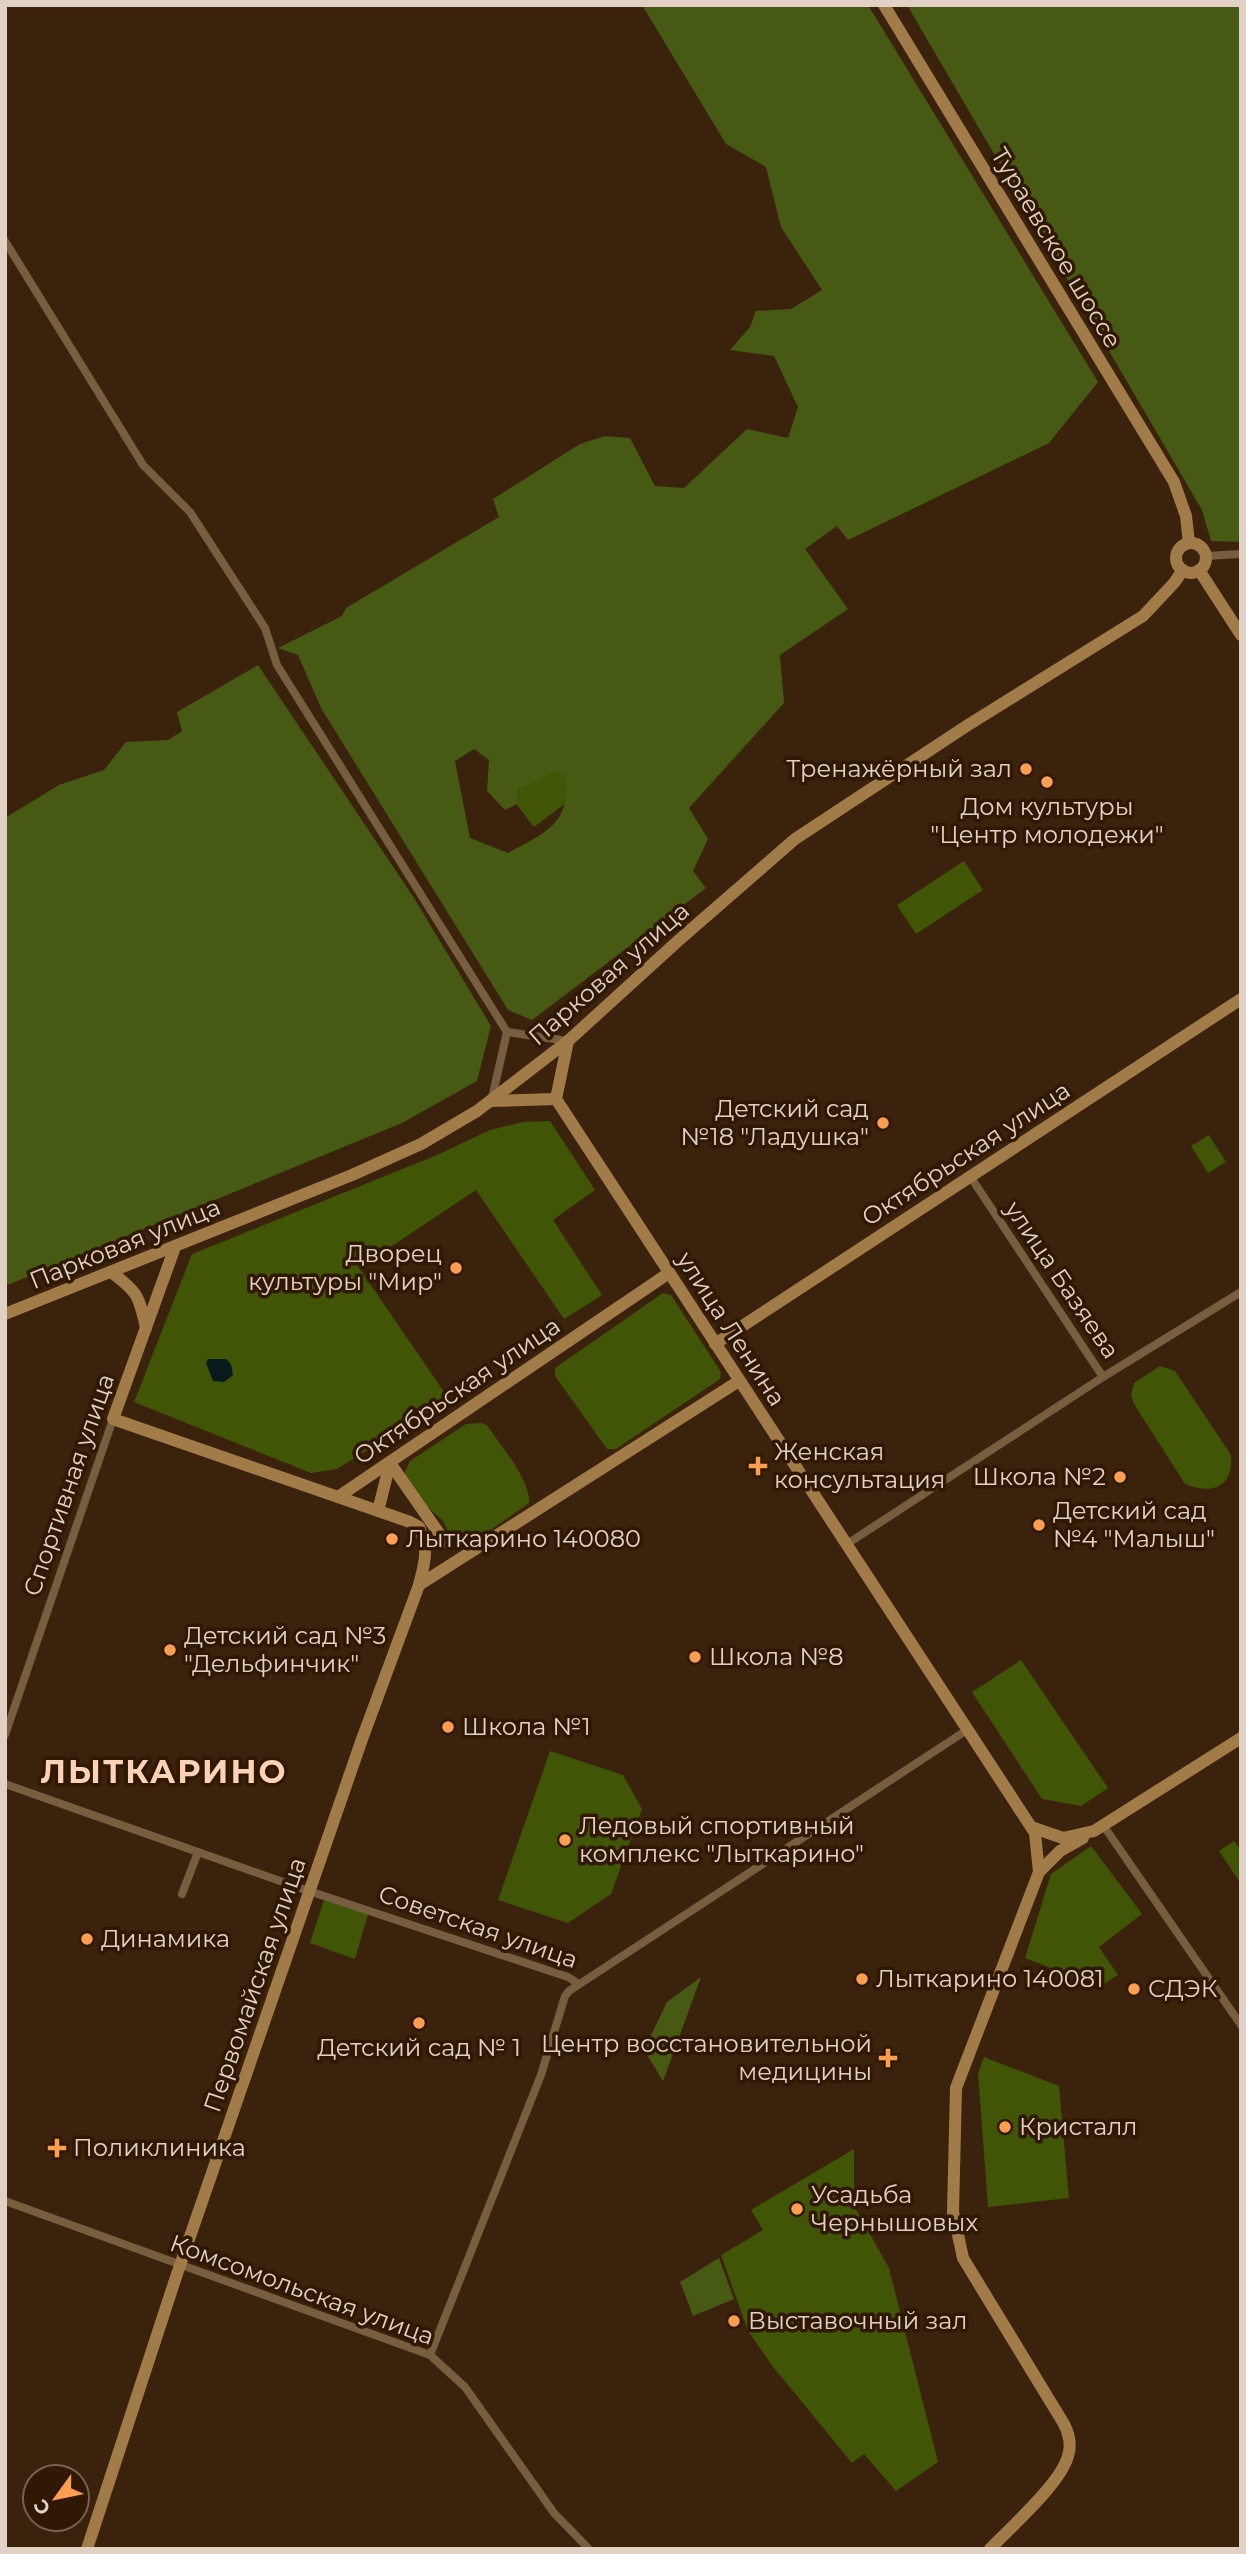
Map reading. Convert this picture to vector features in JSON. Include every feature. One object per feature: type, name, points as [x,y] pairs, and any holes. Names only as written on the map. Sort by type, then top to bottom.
[{"type":"street","name":"Тураевское шоссе","points":[[884,5],[1174,482],[1186,516],[1189,543]]},
{"type":"street","points":[[5,241],[143,465],[190,512],[265,628],[278,665],[508,1032],[491,1101],[556,1099],[568,1041],[508,1032]]},
{"type":"street","points":[[1189,543],[1199,545],[1206,556],[1204,565],[1192,572],[1183,570],[1178,564],[1177,554],[1181,547],[1189,543]]},
{"type":"street","points":[[1206,556],[1241,554]]},
{"type":"street","name":"Парковая улица","points":[[5,1314],[352,1175],[421,1144],[491,1101],[568,1041],[795,839],[968,725],[1143,616],[1183,570]]},
{"type":"street","points":[[1199,570],[1241,635]]},
{"type":"street","name":"Октябрьская улица","points":[[715,1343],[1241,999]]},
{"type":"street","name":"улица Ленина","points":[[556,1099],[1031,1827]]},
{"type":"street","name":"улица Базяева","points":[[970,1176],[1103,1377],[1241,1292]]},
{"type":"street","name":"Спортивная улица","points":[[5,1735],[175,1247]]},
{"type":"street","points":[[111,1272],[128,1284],[139,1298],[146,1328]]},
{"type":"street","name":"Октябрьская улица","points":[[338,1497],[669,1273]]},
{"type":"street","points":[[847,1544],[1103,1377]]},
{"type":"street","points":[[419,1585],[739,1381]]},
{"type":"street","points":[[113,1419],[414,1524],[467,1554]]},
{"type":"street","points":[[378,1511],[390,1463]]},
{"type":"street","points":[[390,1463],[445,1542]]},
{"type":"street","name":"Первомайская улица","points":[[87,2549],[179,2265],[419,1585],[426,1560],[426,1544],[414,1524]]},
{"type":"street","name":"Советская улица","points":[[5,1784],[310,1891],[557,1973],[579,1984],[967,1730]]},
{"type":"street","points":[[990,2549],[1054,2481],[1067,2461],[1070,2443],[1059,2416],[963,2258],[953,2212],[956,2088],[1039,1872],[1060,1852],[1241,1738]]},
{"type":"street","points":[[1031,1827],[1063,1838],[1098,1828]]},
{"type":"street","points":[[1031,1827],[1035,1833],[1039,1872]]},
{"type":"street","points":[[1098,1828],[1241,2025]]},
{"type":"street","points":[[182,1894],[198,1852]]},
{"type":"street","points":[[430,2354],[541,2075],[565,1996],[579,1984]]},
{"type":"street","name":"Комсомольская улица","points":[[5,2201],[430,2354],[465,2387],[554,2513],[589,2549]]},
{"type":"green space","points":[[642,5],[868,5],[1098,382],[1049,443],[848,540],[837,526],[805,549],[848,609],[780,655],[784,703],[689,808],[708,839],[693,871],[706,888],[532,1020],[508,1010],[321,708],[298,655],[278,648],[342,616],[346,608],[499,517],[493,499],[580,444],[605,436],[630,438],[655,486],[684,488],[747,429],[788,438],[798,407],[774,356],[730,350],[750,327],[756,311],[791,309],[822,290],[781,227],[766,167],[726,144]],"holes":[[[474,749],[489,760],[487,791],[505,810],[517,804],[517,790],[555,771],[565,775],[565,805],[560,816],[544,832],[508,853],[470,838],[455,761]]]},
{"type":"green space","points":[[907,5],[1241,5],[1241,542],[1211,541],[1202,510]]},
{"type":"green space","points":[[258,665],[414,898],[491,1026],[477,1081],[402,1123],[5,1286],[5,818],[59,785],[104,770],[126,742],[168,740],[182,731],[177,712]]},
{"type":"green space","points":[[562,757],[586,788],[534,827],[510,796]]},
{"type":"green space","points":[[964,861],[983,890],[916,934],[897,905]]},
{"type":"green space","points":[[550,1121],[595,1190],[553,1220],[602,1295],[564,1319],[476,1190],[359,1268],[449,1399],[337,1469],[311,1473],[134,1402],[192,1254],[437,1155],[490,1130],[523,1122]]},
{"type":"green space","points":[[1209,1135],[1226,1162],[1208,1173],[1191,1146]]},
{"type":"green space","points":[[663,1293],[671,1295],[721,1372],[720,1379],[616,1449],[607,1449],[555,1376],[555,1368]]},
{"type":"green space","points":[[1160,1366],[1175,1371],[1231,1455],[1229,1475],[1219,1486],[1204,1489],[1185,1484],[1134,1404],[1131,1395],[1134,1383]]},
{"type":"green space","points":[[466,1424],[487,1425],[520,1473],[529,1503],[468,1546],[454,1543],[443,1521],[409,1490],[403,1476],[410,1461]]},
{"type":"green space","points":[[1021,1660],[1108,1788],[1081,1806],[1042,1799],[972,1692]]},
{"type":"green space","points":[[550,1751],[623,1775],[642,1809],[611,1894],[568,1923],[498,1900]]},
{"type":"green space","points":[[1234,1841],[1241,1851],[1241,1884],[1219,1851]]},
{"type":"green space","points":[[1091,1846],[1142,1914],[1099,1947],[1118,1975],[1099,1987],[1025,1958],[1051,1874]]},
{"type":"green space","points":[[324,1900],[368,1914],[355,1959],[310,1943]]},
{"type":"green space","points":[[701,1977],[663,2081],[644,2050],[667,2002]]},
{"type":"green space","points":[[984,2057],[1059,2086],[1069,2198],[988,2207],[978,2073]]},
{"type":"green space","points":[[854,2149],[854,2206],[889,2268],[938,2462],[896,2491],[864,2454],[852,2463],[774,2368],[748,2331],[721,2255],[763,2230],[751,2210]]},
{"type":"green space","points":[[719,2258],[734,2299],[693,2316],[680,2282]]},
{"type":"shaded area","points":[[208,1359],[226,1359],[231,1364],[233,1375],[224,1382],[213,1381],[206,1363]]},
{"type":"place","name":"Тренажёрный зал","points":[[1026,769]]},
{"type":"place","name":"Дом культуры \"Центр молодежи\"","points":[[1047,782]]},
{"type":"place","name":"Детский сад №18 \"Ладушка\"","points":[[883,1123]]},
{"type":"place","name":"Дворец культуры \"Мир\"","points":[[456,1268]]},
{"type":"place","name":"Женская консультация","points":[[758,1466]]},
{"type":"place","name":"Школа №2","points":[[1120,1477]]},
{"type":"place","name":"Детский сад №4 \"Малыш\"","points":[[1039,1525]]},
{"type":"place","name":"Лыткарино 140080","points":[[392,1539]]},
{"type":"place","name":"Детский сад №3 \"Дельфинчик\"","points":[[170,1650]]},
{"type":"place","name":"Школа №8","points":[[695,1657]]},
{"type":"place","name":"Школа №1","points":[[448,1727]]},
{"type":"place","name":"Ледовый спортивный комплекс \"Лыткарино\"","points":[[565,1840]]},
{"type":"place","name":"Динамика","points":[[87,1939]]},
{"type":"place","name":"Лыткарино 140081","points":[[862,1979]]},
{"type":"place","name":"СДЭК","points":[[1134,1989]]},
{"type":"place","name":"Детский сад № 1","points":[[419,2023]]},
{"type":"place","name":"Центр восстановительной медицины","points":[[888,2058]]},
{"type":"place","name":"Кристалл","points":[[1005,2127]]},
{"type":"place","name":"Поликлиника","points":[[57,2148]]},
{"type":"place","name":"Усадьба Чернышовых","points":[[797,2209]]},
{"type":"place","name":"Выставочный зал","points":[[734,2321]]},
{"type":"district","name":"ЛЫТКАРИНО","points":[[164,1772]]}]
